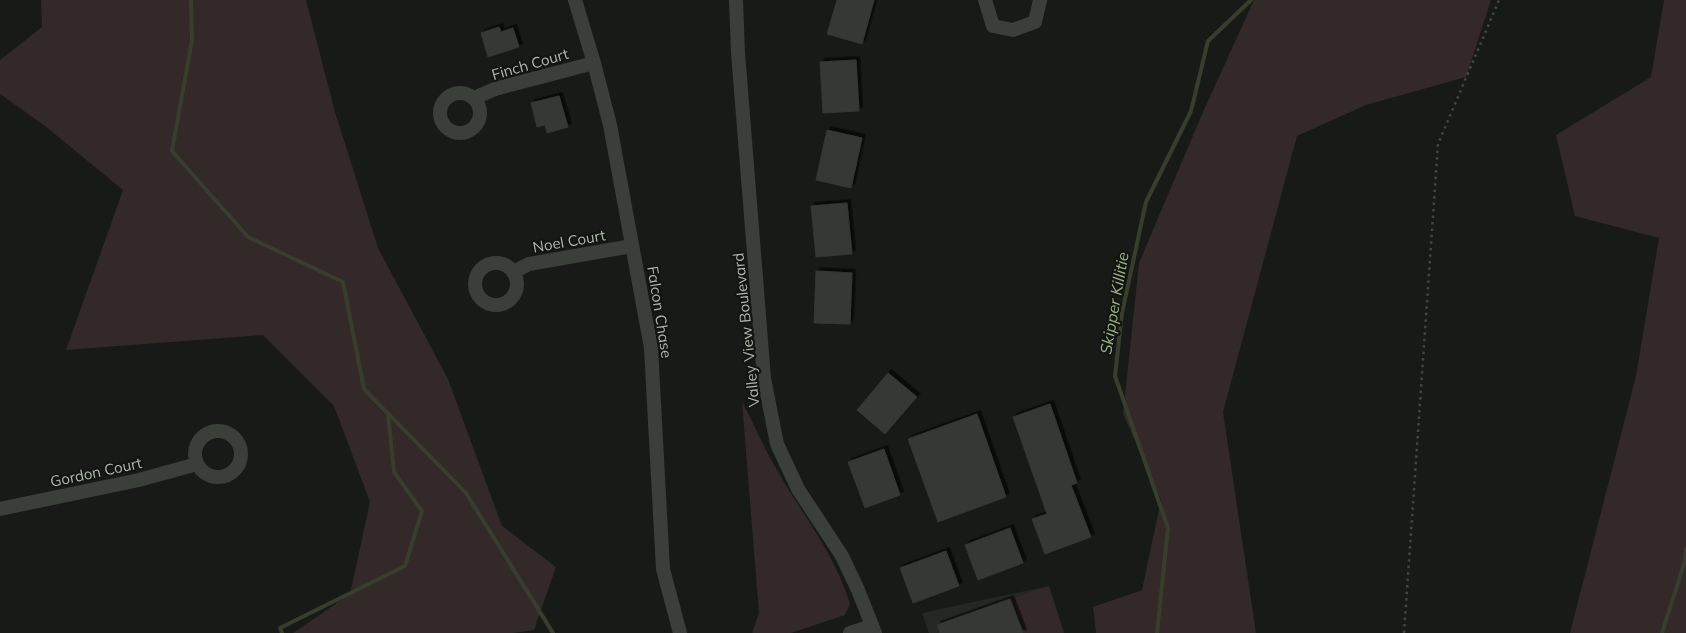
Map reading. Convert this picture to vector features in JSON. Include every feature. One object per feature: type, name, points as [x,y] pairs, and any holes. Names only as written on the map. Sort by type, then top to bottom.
[{"type":"street","name":"Falcon Chase","points":[[575,0],[610,125],[651,348],[663,569],[680,633]]},
{"type":"street","name":"Valley View Boulevard","points":[[736,0],[738,53],[764,378],[777,444],[798,489],[842,556],[873,630]]},
{"type":"street","points":[[985,0],[993,26],[1013,30],[1035,22],[1040,0]]},
{"type":"street","name":"Finch Court","points":[[474,98],[495,89],[594,63]]},
{"type":"street","name":"Noel Court","points":[[513,272],[529,264],[632,246]]},
{"type":"street","name":"Gordon Court","points":[[0,509],[139,480],[198,464]]},
{"type":"street","points":[[850,633],[873,630]]},
{"type":"path","points":[[1404,633],[1425,308],[1438,144],[1499,0]]},
{"type":"shaded area","points":[[41,0],[306,0],[335,112],[378,248],[448,379],[502,526],[556,567],[534,630],[513,633],[293,633],[350,594],[370,502],[334,406],[263,335],[66,350],[123,190],[45,126],[0,94],[0,60],[42,27]]},
{"type":"shaded area","points":[[1254,0],[1491,0],[1466,77],[1366,105],[1297,136],[1223,412],[1256,633],[1096,633],[1093,607],[1142,590],[1161,500],[1123,414],[1139,263],[1203,112]]},
{"type":"shaded area","points":[[1664,0],[1686,0],[1686,633],[1570,633],[1636,376],[1659,238],[1575,216],[1556,135],[1651,77]]},
{"type":"shaded area","points":[[742,402],[772,462],[836,568],[850,604],[845,615],[791,633],[752,633],[759,613]]},
{"type":"shaded area","points":[[1049,586],[1064,633],[929,633],[922,613]]},
{"type":"shaded area","points":[[1049,586],[1064,633],[1023,633],[1010,599]]},
{"type":"building","points":[[837,0],[874,0],[862,44],[827,34]]},
{"type":"building","points":[[499,27],[501,32],[513,28],[519,47],[488,57],[481,33]]},
{"type":"building","points":[[856,60],[859,111],[823,113],[820,62]]},
{"type":"building","points":[[559,96],[568,127],[547,133],[545,125],[537,127],[531,103]]},
{"type":"building","points":[[827,130],[862,138],[851,188],[816,180]]},
{"type":"building","points":[[847,203],[852,254],[816,257],[811,206]]},
{"type":"building","points":[[816,271],[852,273],[850,324],[814,323]]},
{"type":"building","points":[[888,373],[917,397],[885,434],[857,410]]},
{"type":"building","points":[[1050,404],[1077,483],[1071,485],[1091,537],[1045,554],[1032,519],[1047,514],[1013,417]]},
{"type":"building","points":[[977,414],[1006,497],[938,522],[908,439]]},
{"type":"building","points":[[884,449],[900,495],[865,508],[848,462]]},
{"type":"building","points":[[1010,528],[1023,563],[978,580],[965,545]]},
{"type":"building","points":[[946,551],[959,586],[913,603],[900,568]]},
{"type":"building","points":[[1010,599],[1023,633],[940,633],[937,625]]},
{"type":"waterway","points":[[191,0],[192,40],[172,151],[248,237],[343,282],[364,389],[466,493],[553,633]]},
{"type":"waterway","name":"Skipper Killitie","points":[[1157,633],[1168,528],[1115,376],[1122,313],[1146,202],[1191,111],[1208,41],[1251,0]]},
{"type":"waterway","points":[[282,633],[280,628],[405,566],[422,511],[394,472],[388,414]]},
{"type":"waterway","points":[[1662,633],[1685,561],[1686,549]]}]
